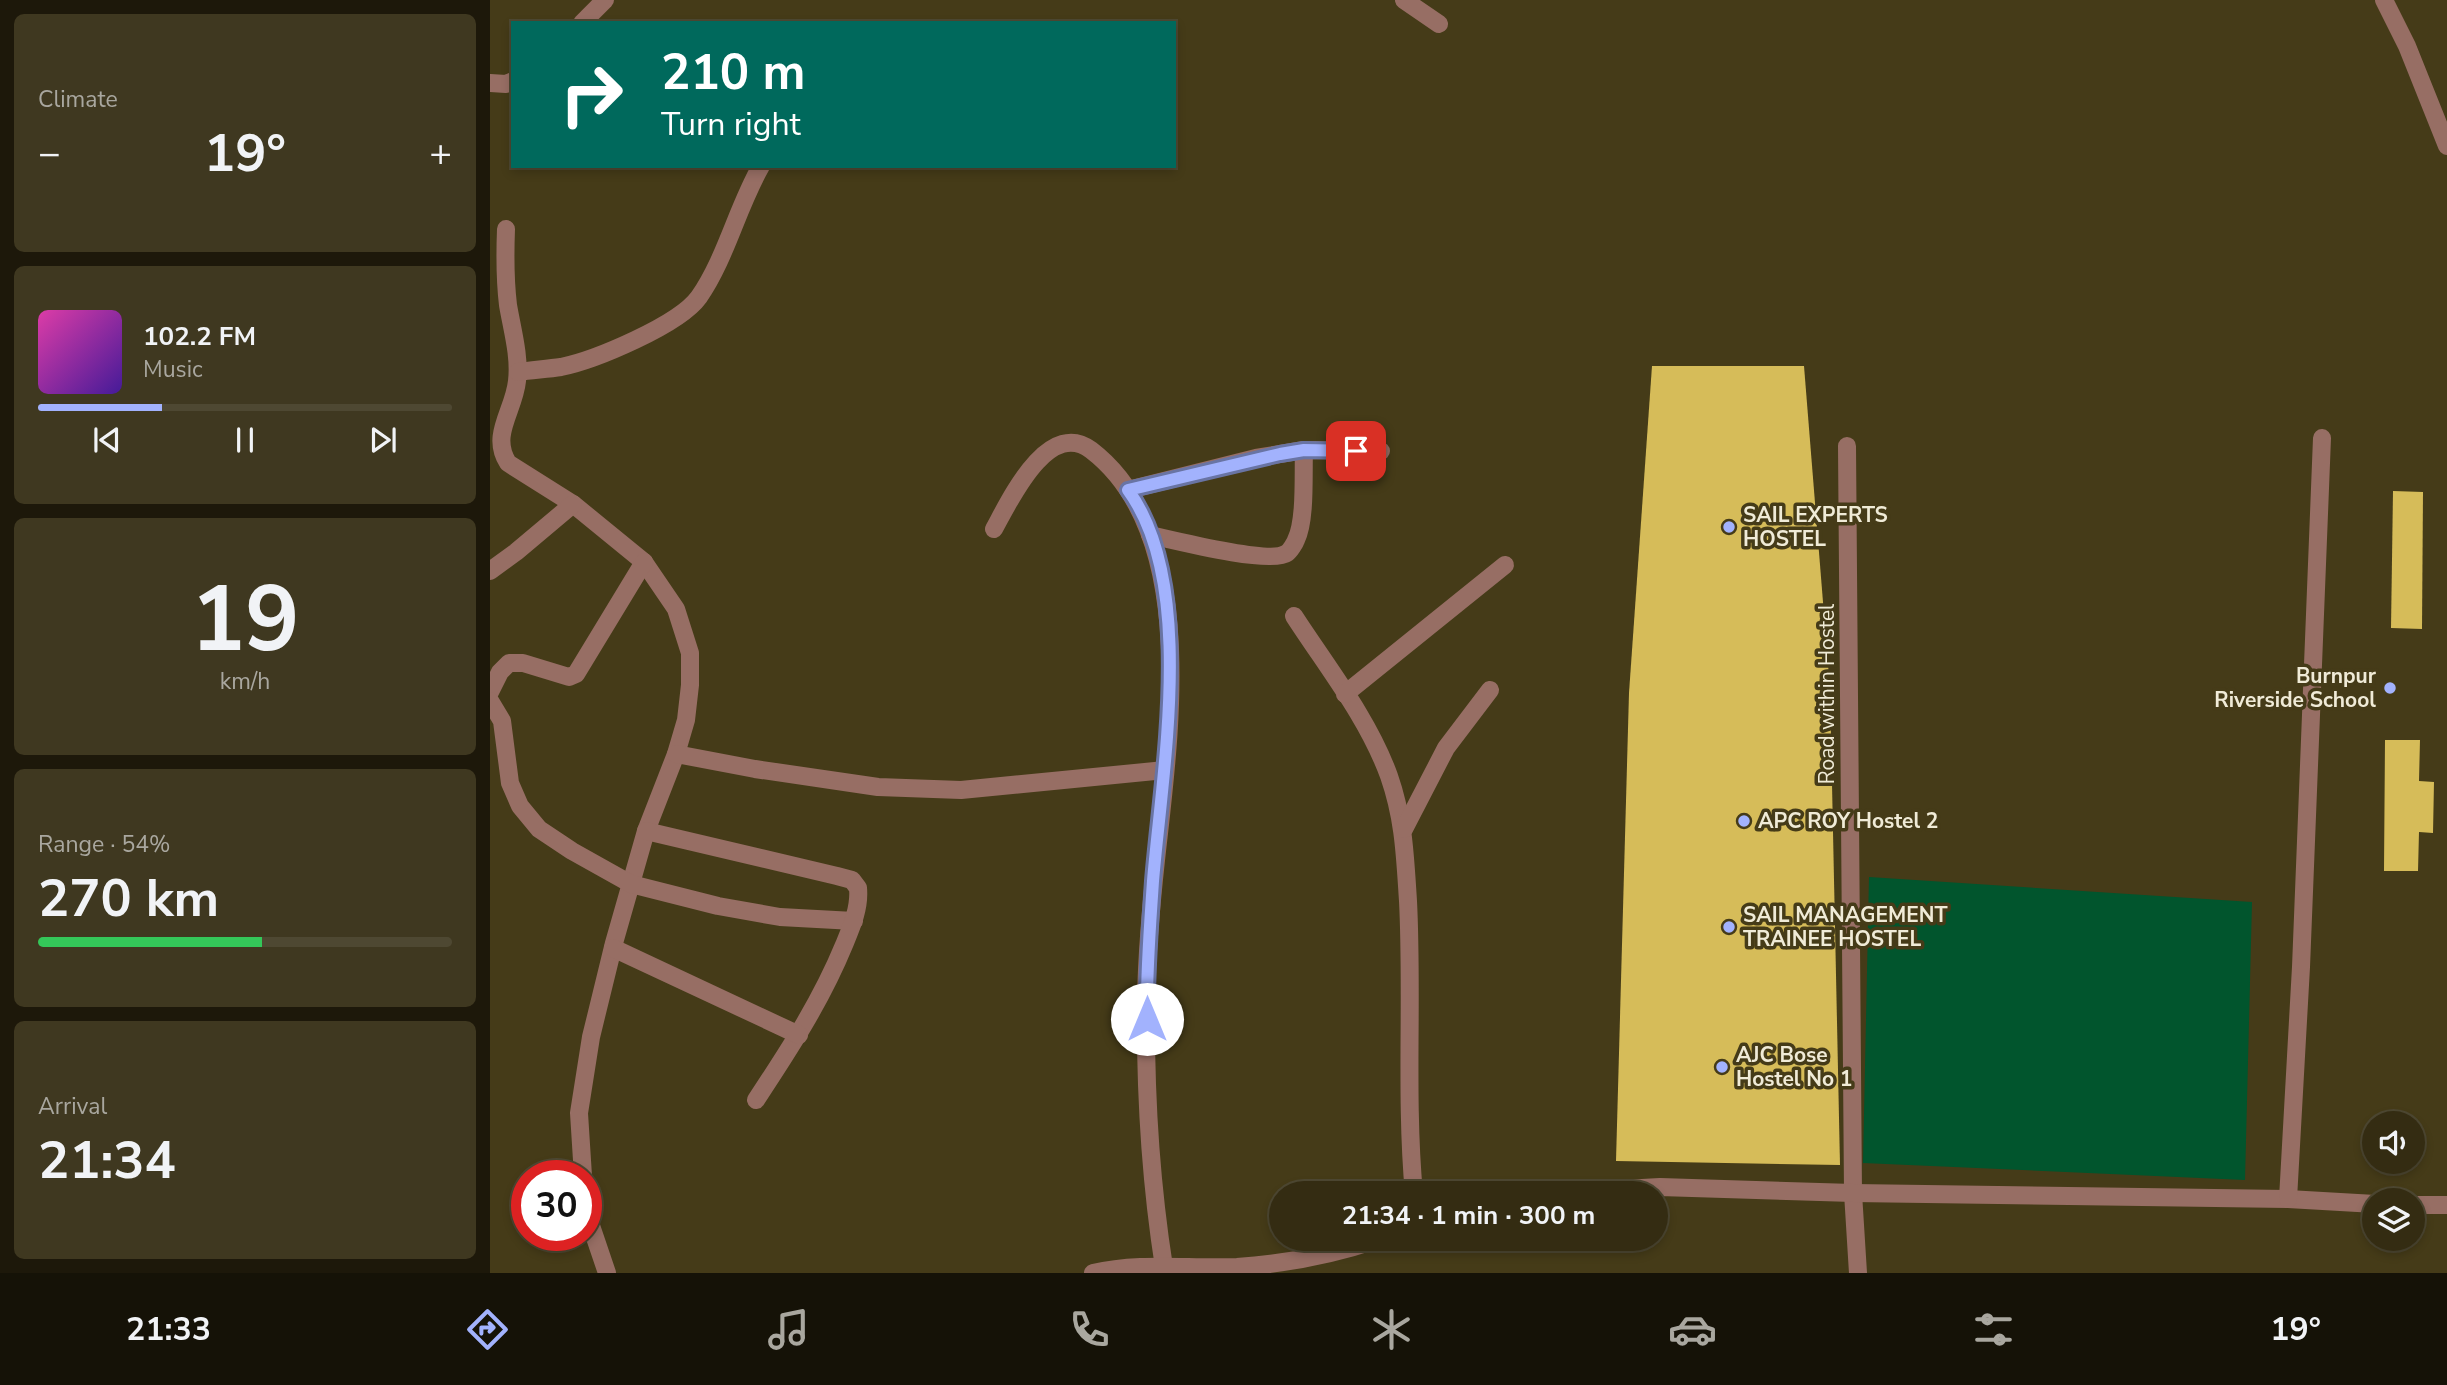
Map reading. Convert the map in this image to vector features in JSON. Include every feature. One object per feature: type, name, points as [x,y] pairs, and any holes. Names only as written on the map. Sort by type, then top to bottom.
[{"type":"street","points":[[584,21],[605,0]]},
{"type":"street","points":[[1404,0],[1439,24]]},
{"type":"street","points":[[2384,0],[2407,46],[2447,146]]},
{"type":"street","points":[[490,83],[511,82]]},
{"type":"street","points":[[518,372],[562,367],[606,353],[673,320],[698,299],[760,168]]},
{"type":"street","points":[[506,229],[497,271],[518,372],[516,392],[499,443],[501,453],[508,463],[573,504],[644,562],[676,609],[690,653],[686,720],[676,754],[646,831],[612,948],[590,1037],[579,1113],[582,1160]]},
{"type":"street","points":[[2288,1199],[2301,968],[2322,438]]},
{"type":"street","points":[[994,529],[1018,485],[1042,456],[1062,442],[1083,444],[1108,463],[1128,490],[1136,502],[1158,556],[1170,628],[1165,771],[1153,880],[1146,996],[1153,1195],[1164,1267]]},
{"type":"street","name":"Road within Hostel","points":[[1847,446],[1853,1193],[1858,1273]]},
{"type":"street","points":[[1150,536],[1217,550],[1273,557],[1287,554],[1297,540],[1302,510],[1304,450]]},
{"type":"street","points":[[1128,490],[1256,458],[1304,450],[1381,451]]},
{"type":"street","points":[[490,571],[573,504]]},
{"type":"street","points":[[644,562],[581,670],[576,674],[562,675],[515,662],[504,666],[491,692],[502,721],[510,783],[520,806],[539,829],[631,884],[780,918],[854,921]]},
{"type":"street","points":[[1345,694],[1505,565]]},
{"type":"street","points":[[1294,616],[1360,717],[1388,774],[1404,829],[1409,932],[1408,1074],[1413,1181]]},
{"type":"street","points":[[1404,829],[1446,748],[1490,690]]},
{"type":"street","points":[[676,754],[814,779],[878,787],[961,790],[1165,771]]},
{"type":"street","points":[[646,831],[852,880],[856,884],[859,894],[854,921],[831,977],[799,1035],[756,1100]]},
{"type":"street","points":[[612,948],[799,1035]]},
{"type":"street","points":[[1668,1186],[1853,1193],[2288,1199],[2362,1203]]},
{"type":"street","points":[[2425,1205],[2447,1205]]},
{"type":"street","points":[[600,1251],[607,1273]]},
{"type":"street","points":[[1093,1273],[1143,1265],[1262,1269],[1336,1251]]},
{"type":"green space","points":[[1869,877],[2252,902],[2245,1180],[1863,1163]]},
{"type":"building","name":"SAIL MANAGEMENT TRAINEE HOSTEL","points":[[1652,366],[1804,366],[1830,689],[1840,1165],[1616,1161],[1629,693]]},
{"type":"building","points":[[2393,491],[2423,492],[2422,629],[2391,628]]},
{"type":"building","points":[[2385,740],[2420,740],[2419,781],[2434,782],[2433,833],[2419,832],[2418,871],[2384,871]]},
{"type":"place","name":"SAIL EXPERTS HOSTEL","points":[[1729,527]]},
{"type":"place","name":"Burnpur Riverside School","points":[[2390,688]]},
{"type":"place","name":"APC ROY Hostel 2","points":[[1744,821]]},
{"type":"place","name":"SAIL MANAGEMENT TRAINEE HOSTEL","points":[[1729,927]]},
{"type":"place","name":"AJC Bose Hostel No 1","points":[[1722,1067]]},
{"type":"route","points":[[1147,1019],[1153,880],[1167,756],[1170,628],[1158,556],[1136,502],[1128,490],[1256,458],[1304,450],[1356,451]]}]
